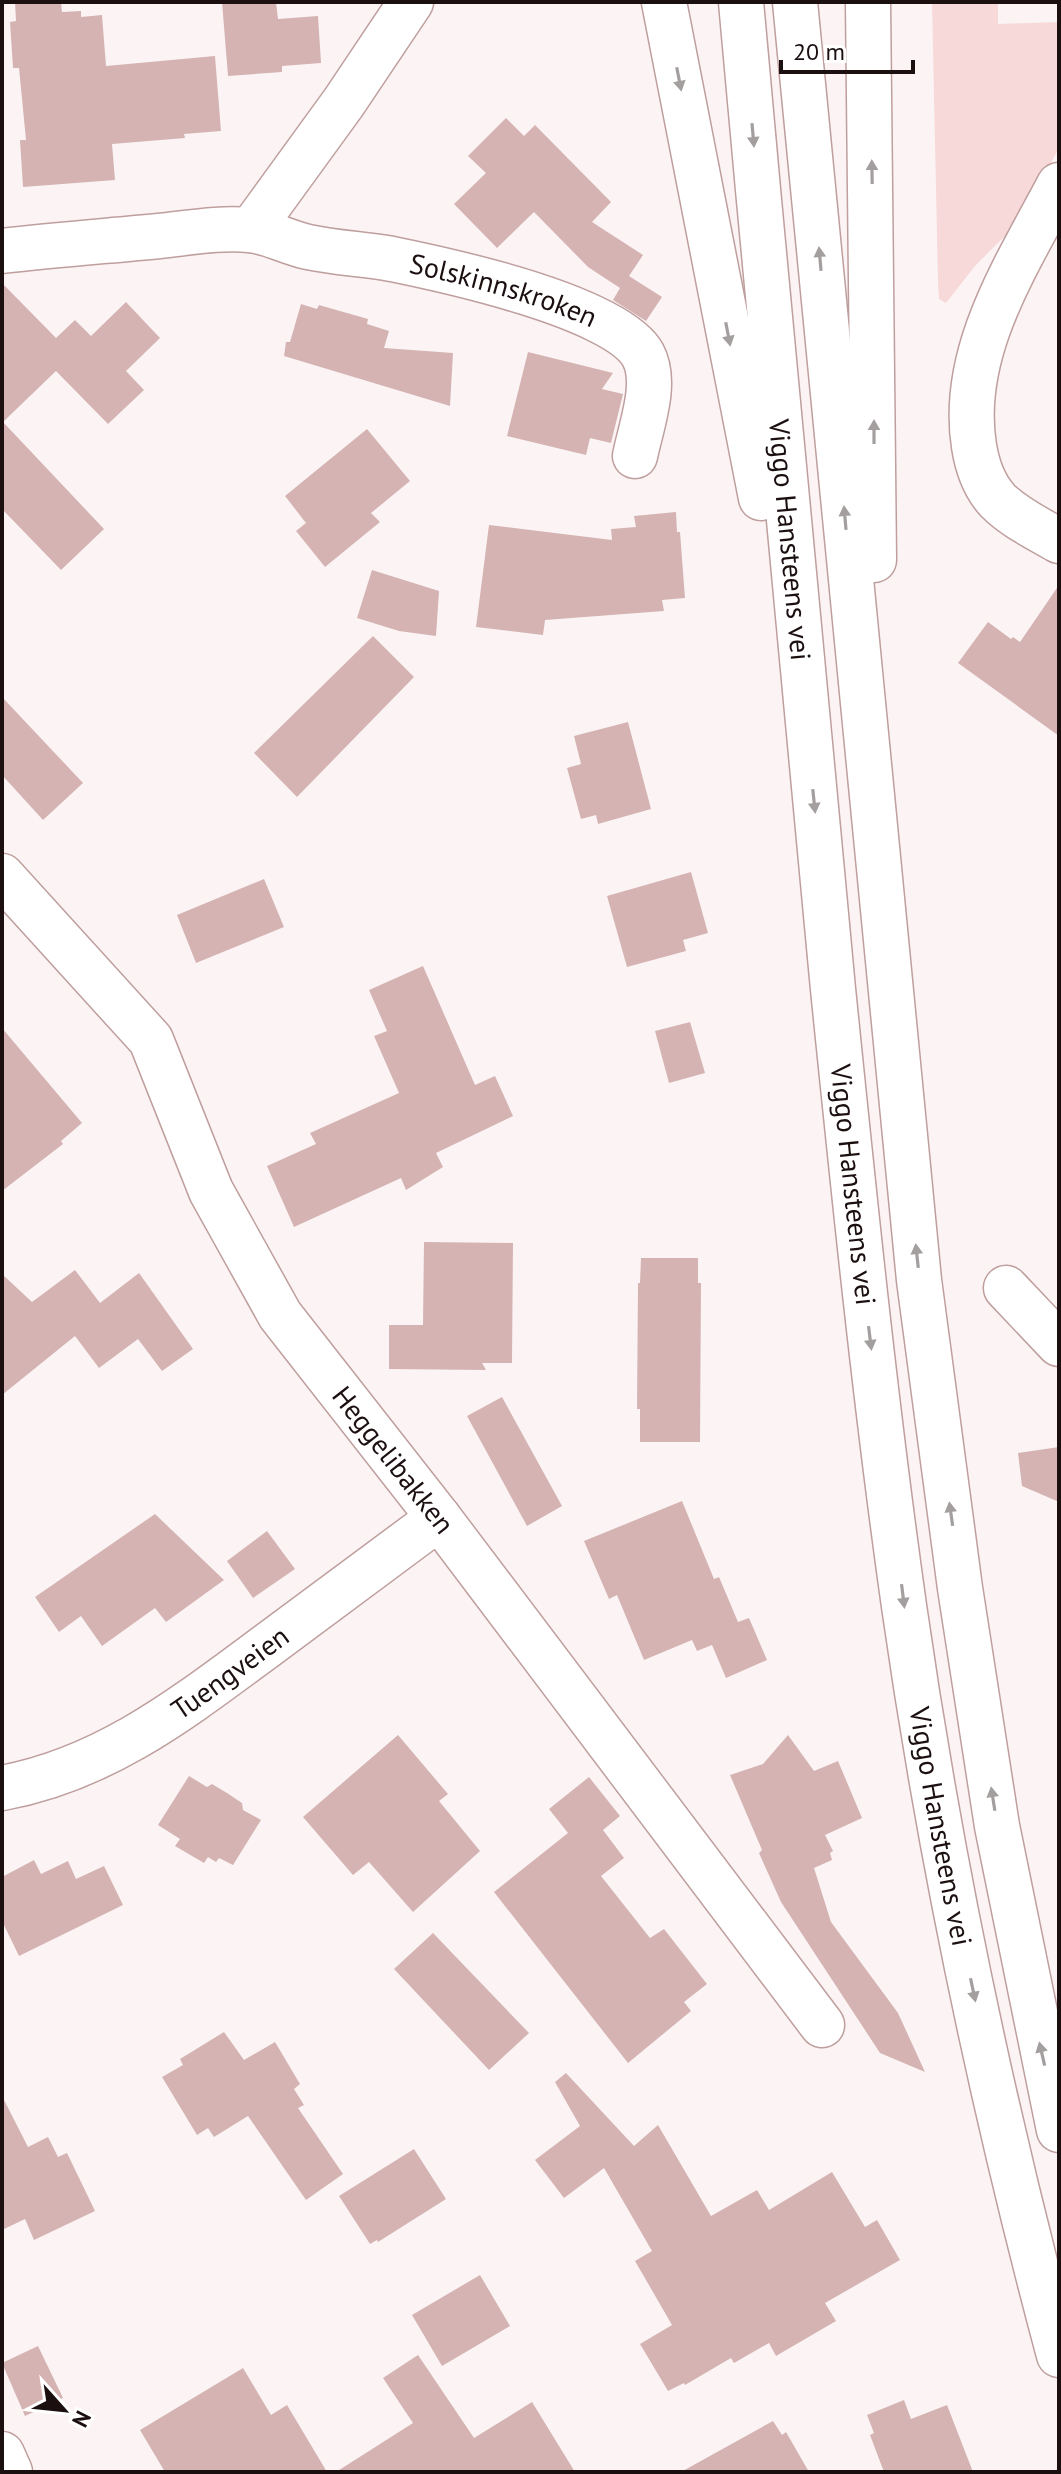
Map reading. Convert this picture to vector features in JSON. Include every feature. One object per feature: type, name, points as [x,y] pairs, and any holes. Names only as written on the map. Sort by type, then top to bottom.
[{"type":"main road","points":[[251,230],[344,102],[411,2]]},
{"type":"main road","points":[[664,2],[806,724]]},
{"type":"main road","name":"Viggo Hansteens vei","points":[[741,2],[806,724],[863,1279],[905,1608],[943,1846],[992,2081],[1059,2355]]},
{"type":"main road","name":"Viggo Hansteens vei","points":[[795,2],[919,1280],[960,1588],[997,1826],[1059,2130]]},
{"type":"main road","points":[[868,2],[877,846]]},
{"type":"main road","points":[[1059,185],[1023,253],[979,352],[970,423],[985,483],[1014,514],[1059,541]]},
{"type":"main road","name":"Solskinnskroken","points":[[2,251],[251,230],[309,247],[390,259],[483,280],[565,306],[609,325],[632,340],[642,353],[648,367],[648,386],[635,456]]},
{"type":"main road","name":"Heggelibakken","points":[[2,876],[151,1040],[211,1191],[280,1315],[439,1518],[822,2025]]},
{"type":"main road","points":[[1006,1288],[1059,1344]]},
{"type":"main road","name":"Tuengveien","points":[[2,1788],[35,1782],[79,1767],[183,1708],[439,1518]]},
{"type":"main road","points":[[2,2454],[10,2472]]},
{"type":"shaded area","points":[[932,2],[998,2],[998,24],[1059,22],[1059,148],[1019,222],[975,266],[946,303],[939,299],[938,283]]},
{"type":"building","points":[[15,2],[61,2],[62,12],[81,11],[81,17],[102,15],[106,66],[215,56],[221,131],[184,134],[185,138],[112,144],[115,180],[23,187],[20,140],[26,140],[19,68],[13,68],[10,22],[16,21]]},
{"type":"building","points":[[222,2],[276,2],[278,19],[318,16],[321,63],[282,66],[282,72],[228,76]]},
{"type":"building","points":[[506,118],[524,136],[535,125],[611,202],[592,222],[643,255],[629,276],[662,297],[646,321],[613,300],[620,288],[588,267],[534,212],[497,248],[454,204],[486,173],[468,156]]},
{"type":"building","points":[[2,283],[56,338],[75,320],[91,336],[126,302],[160,338],[126,371],[144,390],[108,424],[56,371],[3,422],[104,529],[61,570],[2,509]]},
{"type":"building","points":[[301,304],[317,309],[319,305],[368,319],[367,324],[389,331],[384,348],[453,353],[450,406],[284,356],[286,342],[290,342]]},
{"type":"building","points":[[528,352],[613,373],[602,389],[623,394],[611,443],[590,438],[586,455],[507,436]]},
{"type":"building","points":[[367,429],[410,481],[371,513],[380,522],[325,567],[296,531],[306,523],[285,496]]},
{"type":"building","points":[[676,512],[685,598],[662,600],[664,611],[545,620],[543,635],[476,627],[489,525],[612,540],[611,529],[636,527],[634,516]]},
{"type":"building","points":[[372,570],[439,591],[436,636],[399,631],[357,618]]},
{"type":"building","points":[[1059,585],[1059,736],[958,663],[988,622],[1020,642]]},
{"type":"building","points":[[373,636],[414,677],[297,797],[254,753]]},
{"type":"building","points":[[2,697],[83,783],[43,820],[2,775]]},
{"type":"building","points":[[628,722],[651,809],[598,824],[596,815],[581,819],[567,768],[581,764],[574,736]]},
{"type":"building","points":[[691,872],[708,933],[683,940],[686,951],[627,967],[607,896]]},
{"type":"building","points":[[264,879],[284,927],[196,963],[177,915]]},
{"type":"building","points":[[423,966],[475,1085],[495,1076],[513,1116],[436,1153],[443,1167],[406,1190],[401,1178],[294,1227],[267,1166],[316,1144],[310,1133],[399,1093],[374,1036],[387,1031],[369,990]]},
{"type":"building","points":[[690,1022],[705,1073],[669,1083],[655,1031]]},
{"type":"building","points":[[2,1028],[82,1123],[61,1141],[63,1144],[2,1191]]},
{"type":"building","points":[[424,1242],[513,1243],[512,1363],[482,1363],[486,1370],[389,1369],[389,1325],[423,1325]]},
{"type":"building","points":[[641,1258],[698,1258],[698,1283],[701,1283],[700,1442],[640,1442],[640,1409],[637,1409]]},
{"type":"building","points":[[75,1270],[100,1303],[139,1273],[193,1349],[162,1371],[138,1339],[99,1368],[75,1336],[2,1395],[2,1274],[32,1302]]},
{"type":"building","points":[[502,1397],[562,1506],[527,1526],[467,1416]]},
{"type":"building","points":[[1059,1447],[1059,1502],[1022,1486],[1018,1453]]},
{"type":"building","points":[[682,1501],[714,1579],[719,1577],[738,1622],[749,1618],[767,1660],[726,1678],[712,1645],[697,1651],[692,1640],[644,1660],[617,1595],[609,1599],[584,1541]]},
{"type":"building","points":[[155,1514],[224,1580],[166,1622],[155,1608],[102,1646],[81,1616],[59,1632],[35,1597]]},
{"type":"building","points":[[267,1531],[295,1569],[253,1598],[227,1561]]},
{"type":"building","points":[[398,1735],[448,1794],[439,1801],[480,1851],[413,1912],[369,1862],[353,1875],[303,1817]]},
{"type":"building","points":[[788,1735],[814,1771],[838,1761],[862,1818],[825,1835],[833,1851],[830,1853],[832,1860],[814,1868],[831,1922],[898,2013],[925,2072],[880,2053],[781,1902],[759,1853],[762,1850],[730,1775],[763,1764]]},
{"type":"building","points":[[189,1776],[207,1787],[212,1784],[227,1793],[242,1803],[243,1810],[261,1820],[233,1865],[219,1858],[216,1862],[208,1857],[204,1863],[175,1846],[180,1839],[158,1825]]},
{"type":"building","points":[[589,1777],[620,1816],[603,1830],[624,1858],[601,1876],[650,1938],[664,1929],[707,1984],[684,2002],[691,2011],[628,2063],[494,1892],[568,1833],[549,1809]]},
{"type":"building","points":[[34,1860],[41,1874],[68,1861],[76,1879],[104,1866],[123,1905],[19,1956],[2,1921],[2,1877]]},
{"type":"building","points":[[433,1933],[529,2033],[489,2070],[394,1969]]},
{"type":"building","points":[[224,2032],[244,2060],[275,2042],[300,2084],[294,2089],[304,2105],[298,2108],[343,2174],[306,2200],[248,2116],[214,2137],[208,2128],[197,2135],[162,2077],[183,2065],[180,2059]]},
{"type":"building","points":[[566,2073],[634,2146],[658,2125],[711,2216],[757,2190],[769,2210],[832,2172],[865,2227],[877,2220],[900,2260],[825,2303],[836,2321],[776,2356],[769,2343],[734,2363],[731,2358],[685,2385],[668,2391],[640,2344],[672,2325],[635,2261],[652,2251],[604,2168],[564,2198],[535,2160],[580,2126],[555,2082]]},
{"type":"building","points":[[2,2096],[28,2147],[48,2137],[58,2157],[67,2153],[95,2211],[34,2240],[25,2219],[2,2230]]},
{"type":"building","points":[[414,2149],[446,2199],[370,2244],[339,2196]]},
{"type":"building","points":[[480,2275],[510,2326],[442,2366],[412,2315]]},
{"type":"building","points":[[38,2346],[63,2398],[25,2416],[2,2363]]},
{"type":"building","points":[[418,2355],[474,2438],[532,2402],[575,2472],[336,2472],[413,2423],[383,2378]]},
{"type":"building","points":[[243,2368],[271,2415],[287,2405],[327,2472],[165,2472],[140,2430]]},
{"type":"building","points":[[904,2400],[911,2419],[947,2405],[973,2472],[884,2472],[870,2435],[874,2433],[867,2415]]},
{"type":"building","points":[[773,2421],[782,2435],[786,2432],[809,2472],[681,2472]]}]
